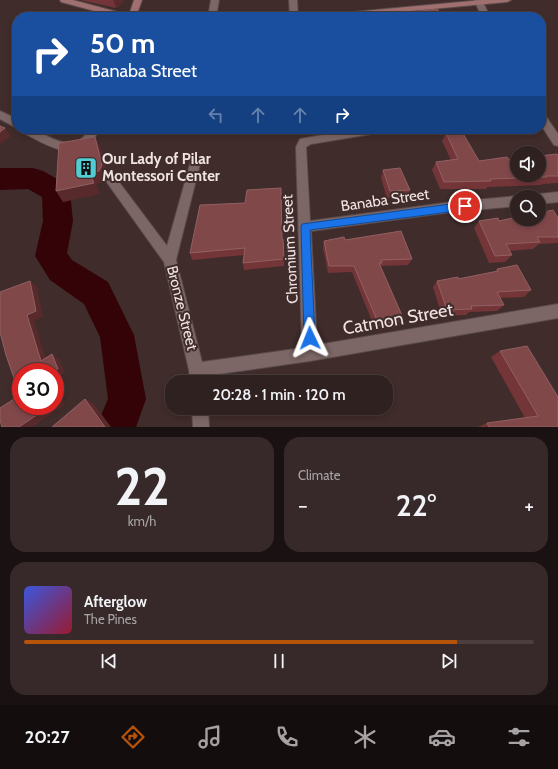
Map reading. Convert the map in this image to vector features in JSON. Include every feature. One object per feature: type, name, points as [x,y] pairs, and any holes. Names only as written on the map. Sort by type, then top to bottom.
[{"type":"street","points":[[64,0],[108,12]]},
{"type":"street","points":[[134,12],[138,0]]},
{"type":"street","points":[[213,12],[215,0]]},
{"type":"street","points":[[293,0],[294,12]]},
{"type":"street","points":[[369,12],[478,1],[507,0]]},
{"type":"street","points":[[478,1],[484,12]]},
{"type":"street","points":[[0,114],[12,121]]},
{"type":"street","points":[[546,124],[558,142]]},
{"type":"street","points":[[36,134],[64,148],[77,147],[87,141],[91,134]]},
{"type":"street","name":"Chromium Street","points":[[310,354],[301,148],[304,142],[346,134]]},
{"type":"street","points":[[170,260],[195,164]]},
{"type":"street","name":"Bronze Street","points":[[112,181],[170,260],[198,375]]},
{"type":"street","points":[[546,198],[558,197]]},
{"type":"street","name":"Banaba Street","points":[[305,227],[452,207],[510,202]]},
{"type":"street","name":"Catmon Street","points":[[203,375],[310,354],[558,311]]},
{"type":"street","points":[[200,415],[201,427]]},
{"type":"building","points":[[437,9],[439,12],[413,12]]},
{"type":"building","points":[[0,126],[5,128],[0,132]]},
{"type":"building","points":[[446,134],[463,134],[479,161],[507,157],[510,160],[510,178],[490,179],[491,181],[444,182],[436,162],[458,159]]},
{"type":"building","points":[[95,137],[102,165],[99,171],[89,172],[94,183],[56,191],[59,143]]},
{"type":"building","points":[[546,155],[558,155],[558,176],[546,176]]},
{"type":"building","points":[[400,168],[410,190],[390,191],[383,170]]},
{"type":"building","points":[[281,188],[284,259],[243,263],[245,248],[190,253],[200,205],[245,203],[247,190]]},
{"type":"building","points":[[553,210],[558,218],[558,237],[537,237],[540,242],[506,244],[512,255],[495,256],[479,221],[498,218],[499,221],[510,219],[510,226],[546,226],[546,212]]},
{"type":"building","points":[[401,231],[412,259],[381,260],[382,263],[379,263],[404,320],[379,325],[354,266],[329,266],[324,241],[344,237],[345,240]]},
{"type":"building","points":[[517,265],[531,290],[497,292],[504,305],[471,306],[472,309],[447,310],[437,281],[458,277],[458,279],[498,271],[497,269]]},
{"type":"building","points":[[30,281],[36,311],[27,315],[41,361],[52,354],[56,363],[12,363],[12,372],[0,332],[0,292]]},
{"type":"building","points":[[527,346],[558,397],[558,427],[489,427],[487,423],[538,416],[500,351]]},
{"type":"building","points":[[85,399],[105,427],[52,427]]},
{"type":"building","points":[[12,400],[12,415],[37,415],[19,427],[2,427],[0,420],[0,408]]},
{"type":"waterway","points":[[0,179],[33,178],[56,192],[58,221],[51,256],[61,270],[96,293],[117,335],[127,399],[116,427]]},
{"type":"place","name":"Our Lady of Pilar Montessori Center","points":[[86,168]]},
{"type":"route","points":[[310,338],[305,227],[465,206]]}]
